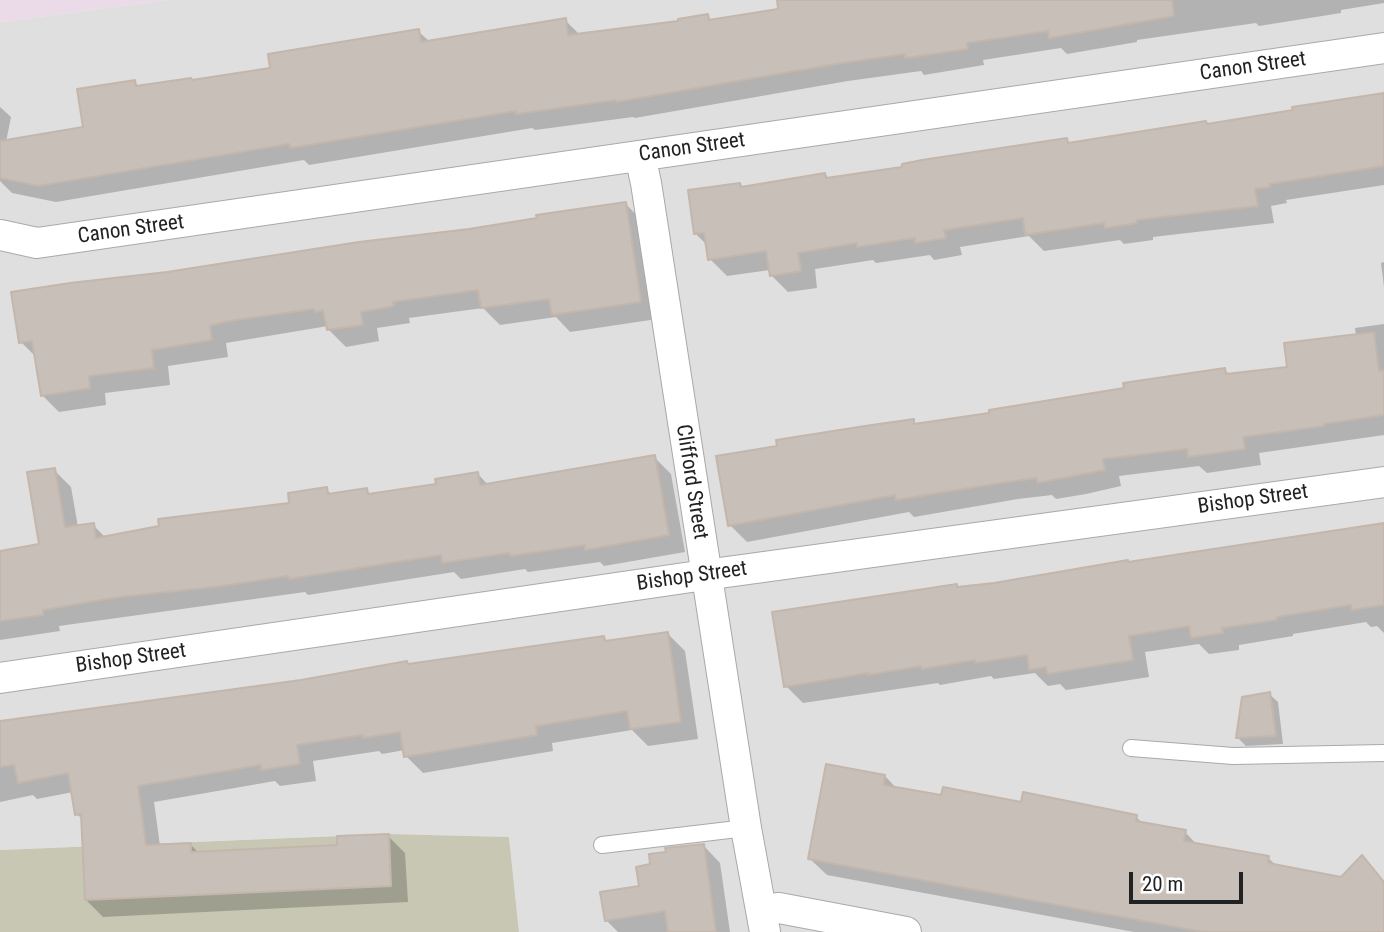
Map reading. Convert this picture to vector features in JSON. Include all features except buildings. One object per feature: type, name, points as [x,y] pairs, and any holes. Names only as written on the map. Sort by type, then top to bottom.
[{"type":"street","name":"Canon Street","points":[[0,235],[37,243],[1384,48]]},
{"type":"street","name":"Clifford Street","points":[[640,156],[705,575],[763,921]]},
{"type":"street","name":"Bishop Street","points":[[0,678],[705,575],[1384,482]]},
{"type":"street","points":[[763,921],[779,908],[906,932]]},
{"type":"lane","points":[[1131,748],[1233,756],[1384,753]]},
{"type":"lane","points":[[602,845],[746,828]]},
{"type":"shaded area","points":[[0,0],[168,0],[0,22]]},
{"type":"shaded area","points":[[168,0],[1384,0],[1384,932],[519,932],[509,837],[389,834],[0,850],[0,22]]},
{"type":"shaded area","points":[[389,834],[509,837],[519,932],[0,932],[0,850]]}]
